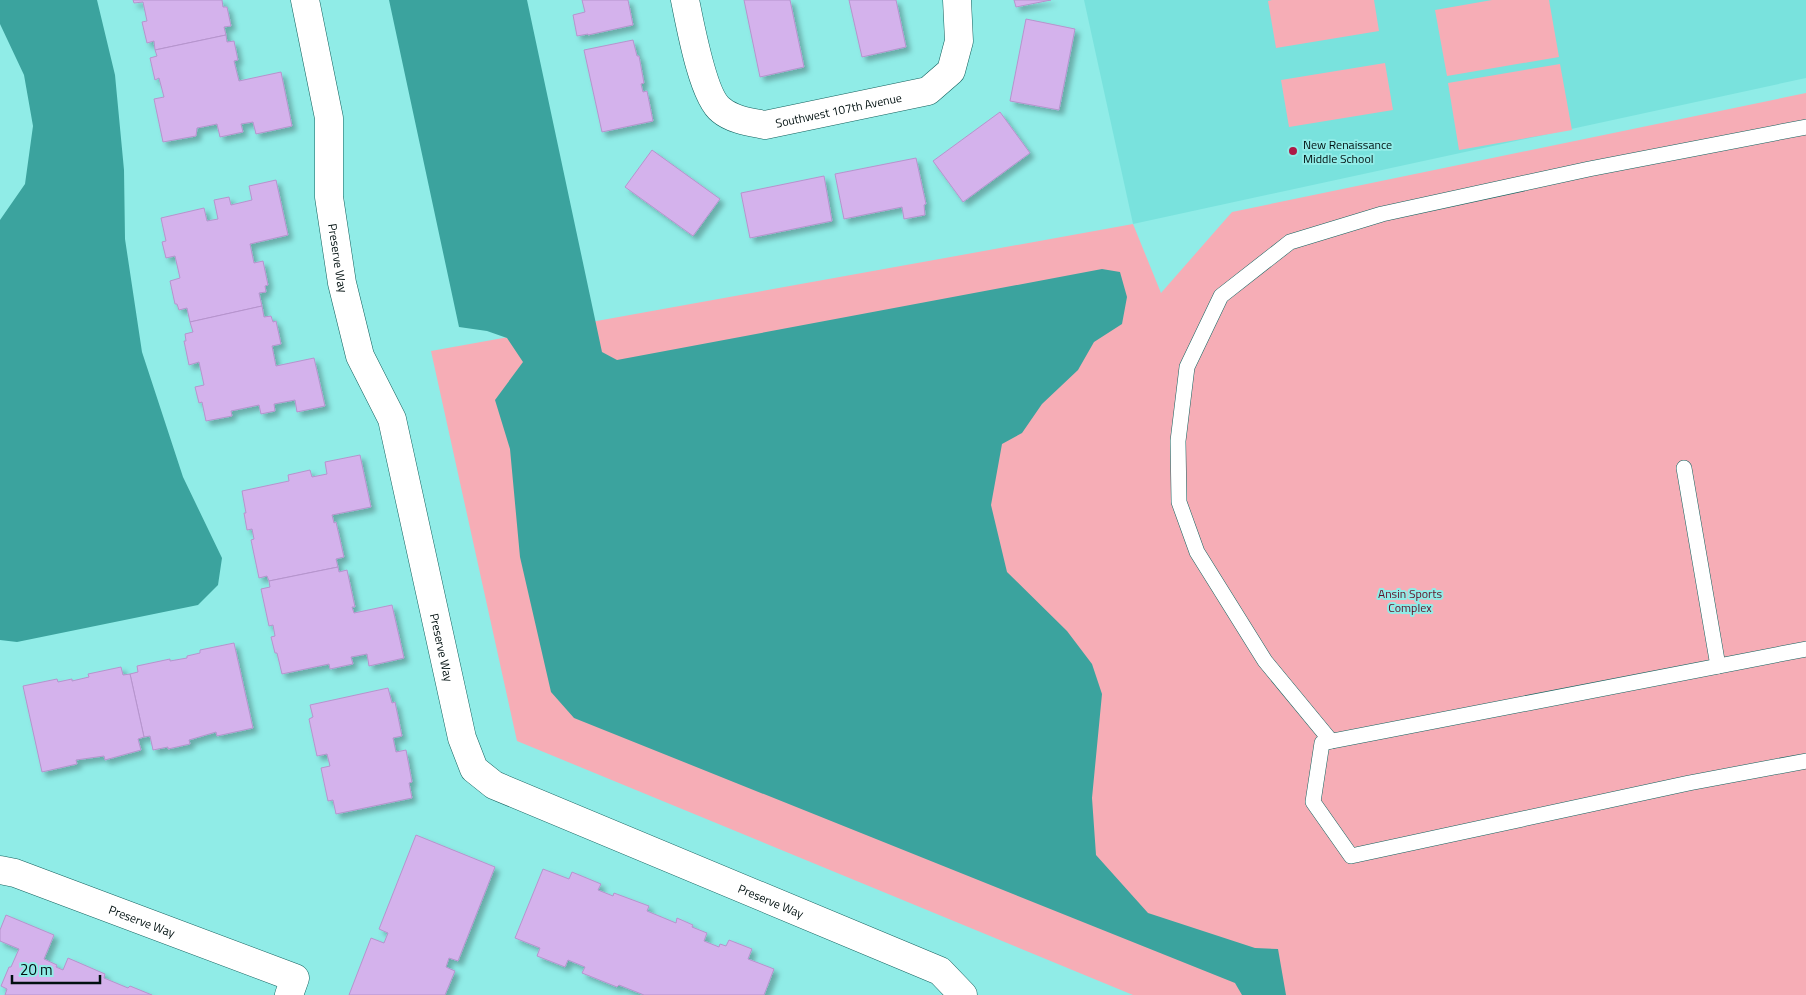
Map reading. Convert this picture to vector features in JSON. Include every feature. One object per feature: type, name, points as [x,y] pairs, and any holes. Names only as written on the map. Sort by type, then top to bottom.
[{"type":"street","name":"Preserve Way","points":[[305,0],[329,118],[328,197],[342,283],[360,356],[392,419],[462,738],[474,769],[494,784],[940,971],[962,995]]},
{"type":"street","name":"Southwest 107th Avenue","points":[[685,0],[698,61],[709,93],[720,110],[741,120],[765,125],[928,91],[951,71],[959,42],[957,0]]},
{"type":"street","name":"Preserve Way","points":[[0,870],[15,873],[295,978],[289,995]]},
{"type":"lane","points":[[1331,741],[1266,661],[1197,552],[1179,502],[1178,441],[1187,367],[1221,296],[1290,242],[1382,214],[1589,169],[1806,127]]},
{"type":"lane","points":[[1684,468],[1718,666]]},
{"type":"lane","points":[[1806,649],[1322,743],[1313,802],[1351,856],[1679,785],[1806,760]]},
{"type":"shaded area","points":[[0,0],[97,0],[115,75],[124,170],[125,239],[142,352],[183,477],[222,558],[218,585],[198,605],[17,642],[0,640],[0,220],[25,184],[33,126],[24,75],[0,24]]},
{"type":"shaded area","points":[[389,0],[527,0],[602,352],[617,360],[1102,269],[1120,272],[1127,297],[1122,324],[1094,342],[1078,370],[1042,404],[1022,433],[1002,444],[991,505],[1007,572],[1067,631],[1092,664],[1102,694],[1092,798],[1096,855],[1148,913],[1255,948],[1278,949],[1286,995],[1242,995],[1235,983],[574,718],[551,692],[520,557],[510,449],[495,400],[523,362],[507,338],[487,331],[459,327]]},
{"type":"shaded area","name":"New Renaissance Middle School","points":[[1084,0],[1806,0],[1806,78],[1133,224]]},
{"type":"green space","points":[[1374,0],[1379,31],[1276,48],[1268,1]]},
{"type":"green space","points":[[1492,0],[1549,0],[1559,57],[1447,76],[1435,10]]},
{"type":"green space","points":[[1385,63],[1393,110],[1289,127],[1281,80]]},
{"type":"green space","points":[[1560,64],[1572,130],[1459,150],[1448,83]]},
{"type":"green space","name":"Ansin Sports Complex","points":[[1806,93],[1806,995],[1133,995],[517,741],[431,351],[1133,224],[1161,293],[1232,212]]},
{"type":"building","points":[[133,0],[222,0],[223,7],[227,7],[231,26],[224,27],[226,35],[155,50],[154,41],[147,43],[142,22],[147,21],[143,2],[134,3]]},
{"type":"building","points":[[582,0],[628,0],[633,25],[577,36],[573,15],[585,12]]},
{"type":"building","points":[[744,0],[790,0],[804,67],[760,77]]},
{"type":"building","points":[[849,0],[896,0],[906,47],[862,57]]},
{"type":"building","points":[[1014,0],[1051,0],[1016,7]]},
{"type":"building","points":[[1026,19],[1075,29],[1059,110],[1010,101]]},
{"type":"building","points":[[226,35],[227,42],[234,41],[238,60],[234,61],[239,81],[281,72],[292,126],[256,134],[253,122],[241,124],[243,132],[220,137],[217,124],[197,128],[196,136],[163,142],[154,99],[164,97],[159,78],[155,80],[150,58],[157,56],[155,50]]},
{"type":"building","points":[[633,40],[637,56],[639,56],[644,83],[641,84],[643,92],[647,91],[653,121],[602,132],[584,50]]},
{"type":"building","points":[[1000,112],[1030,153],[963,202],[933,161]]},
{"type":"building","points":[[652,150],[720,199],[693,236],[625,187]]},
{"type":"building","points":[[916,158],[926,204],[924,205],[925,215],[904,219],[902,207],[844,219],[835,174]]},
{"type":"building","points":[[824,176],[832,221],[750,238],[741,193]]},
{"type":"building","points":[[276,180],[288,235],[250,244],[254,263],[263,261],[268,285],[265,286],[266,292],[259,293],[262,306],[190,322],[187,308],[179,310],[177,304],[175,304],[170,281],[180,278],[175,256],[166,258],[162,242],[166,241],[161,218],[204,208],[207,221],[218,219],[214,200],[229,197],[231,205],[252,200],[249,186]]},
{"type":"building","points":[[262,306],[264,317],[271,316],[273,322],[276,321],[281,344],[272,346],[276,366],[314,358],[325,406],[297,412],[295,400],[274,404],[275,411],[261,414],[259,405],[231,411],[232,416],[206,421],[202,402],[199,403],[195,387],[204,385],[199,362],[189,365],[184,341],[186,341],[185,334],[193,332],[190,322]]},
{"type":"building","points":[[360,455],[371,507],[332,515],[334,523],[336,522],[344,557],[336,559],[338,567],[269,581],[267,576],[259,578],[251,540],[254,539],[252,529],[247,530],[242,491],[289,481],[288,475],[310,470],[312,477],[327,474],[325,462]]},
{"type":"building","points":[[338,567],[339,572],[347,570],[355,607],[352,607],[354,613],[392,605],[404,658],[369,666],[367,654],[351,657],[353,664],[330,669],[329,664],[282,674],[271,637],[275,636],[273,625],[269,626],[261,589],[270,587],[269,581]]},
{"type":"building","points":[[234,643],[253,728],[217,736],[216,732],[189,740],[190,744],[153,750],[150,736],[144,737],[130,674],[138,672],[137,666],[170,659],[170,661],[187,658],[187,656],[200,653],[200,650]]},
{"type":"building","points":[[121,667],[123,675],[130,674],[144,737],[138,739],[141,750],[105,760],[104,756],[76,760],[77,764],[42,772],[23,686],[57,679],[58,682],[72,679],[72,681],[89,677],[88,674]]},
{"type":"building","points":[[388,688],[392,703],[395,702],[402,736],[393,738],[396,752],[406,750],[412,782],[409,783],[412,798],[336,814],[333,800],[328,801],[321,768],[330,766],[327,754],[317,756],[309,719],[313,717],[310,705]]},
{"type":"building","points":[[416,835],[495,867],[458,961],[449,958],[446,967],[455,971],[445,995],[349,995],[371,938],[384,943],[388,933],[379,929]]},
{"type":"building","points":[[543,869],[569,879],[572,872],[601,884],[598,890],[613,896],[614,893],[649,906],[647,911],[676,923],[677,918],[693,925],[692,927],[707,933],[704,941],[719,947],[720,944],[726,946],[729,940],[752,949],[748,959],[774,969],[764,995],[644,995],[582,973],[585,967],[568,960],[565,967],[537,956],[540,948],[515,938]]},
{"type":"building","points":[[6,915],[54,935],[44,959],[57,965],[56,967],[63,970],[68,958],[105,974],[104,978],[152,995],[5,995],[7,989],[1,986],[19,949],[0,941],[0,930]]},
{"type":"place","name":"New Renaissance Middle School","points":[[1293,151]]}]
